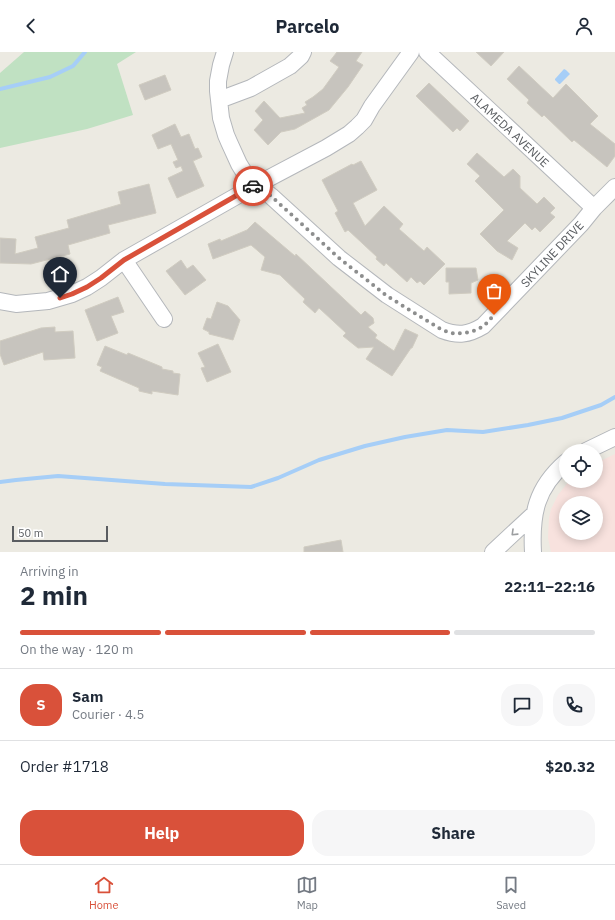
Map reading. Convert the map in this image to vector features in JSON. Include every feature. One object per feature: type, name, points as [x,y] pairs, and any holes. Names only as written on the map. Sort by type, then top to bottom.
[{"type":"street","name":"SKYLINE DRIVE","points":[[225,52],[219,76],[221,118],[229,142],[247,177],[271,196],[339,258],[387,296],[442,330],[455,334],[470,332],[484,326],[581,224],[594,208],[615,188]]},
{"type":"street","points":[[219,100],[251,88],[290,66],[301,56],[303,52]]},
{"type":"street","points":[[0,301],[16,304],[48,301],[72,294],[87,287],[124,260],[256,184],[326,148],[349,134],[364,120],[372,106],[411,52]]},
{"type":"street","name":"ALAMEDA AVENUE","points":[[427,52],[594,208]]},
{"type":"street","points":[[124,260],[164,319]]},
{"type":"street","points":[[600,444],[615,437]]},
{"type":"street","points":[[533,552],[532,529],[534,514],[539,498],[554,474],[559,469]]},
{"type":"street","points":[[493,552],[534,514]]},
{"type":"shaded area","points":[[615,454],[615,552],[551,552],[548,538],[549,518],[551,509],[564,488],[603,488],[603,460]]},
{"type":"green space","points":[[24,52],[136,52],[117,64],[133,115],[87,129],[0,148],[0,73]]},
{"type":"water","points":[[564,69],[570,74],[559,84],[555,79]]},
{"type":"building","points":[[337,52],[362,52],[356,61],[363,65],[348,87],[329,110],[295,129],[281,132],[268,145],[254,130],[263,120],[255,111],[264,101],[280,118],[305,113],[302,108],[307,105],[305,102],[323,89],[339,67],[330,61]]},
{"type":"building","points":[[476,52],[504,52],[491,66]]},
{"type":"building","points":[[519,66],[553,98],[566,84],[598,116],[590,124],[615,144],[615,156],[607,167],[574,140],[572,142],[544,115],[542,117],[527,103],[529,100],[507,79]]},
{"type":"building","points":[[165,75],[171,90],[145,100],[139,85]]},
{"type":"building","points":[[429,83],[469,121],[460,131],[457,128],[453,132],[416,96]]},
{"type":"building","points":[[175,124],[181,137],[189,134],[195,149],[198,148],[202,157],[193,161],[204,186],[177,198],[168,178],[183,171],[181,166],[176,168],[173,162],[178,160],[171,144],[158,149],[152,135]]},
{"type":"building","points":[[477,153],[504,177],[513,169],[520,176],[520,188],[537,204],[544,197],[555,208],[550,213],[555,217],[540,232],[535,227],[532,230],[525,223],[507,241],[518,248],[512,260],[497,251],[480,234],[504,210],[475,181],[480,176],[467,164]]},
{"type":"building","points":[[361,161],[377,190],[353,203],[365,226],[384,206],[403,224],[399,229],[424,251],[427,247],[445,264],[424,285],[420,281],[417,283],[411,277],[407,282],[386,263],[384,266],[376,259],[377,257],[348,230],[345,232],[335,213],[338,211],[322,180],[352,164],[353,165]]},
{"type":"building","points":[[149,184],[156,213],[108,225],[110,233],[68,245],[70,254],[31,264],[0,263],[0,238],[16,239],[15,254],[38,248],[35,237],[69,228],[67,220],[121,204],[118,192]]},
{"type":"building","points":[[255,222],[295,256],[296,254],[361,315],[365,311],[373,318],[374,323],[368,327],[377,335],[375,338],[394,351],[405,329],[418,335],[412,348],[392,376],[366,359],[374,347],[358,348],[343,336],[346,333],[319,308],[315,313],[303,302],[305,299],[280,275],[261,270],[265,257],[251,245],[213,259],[208,244],[220,239],[221,241],[247,230]]},
{"type":"building","points":[[181,260],[187,269],[193,265],[206,280],[185,295],[166,271]]},
{"type":"building","points":[[446,268],[476,268],[478,280],[471,283],[471,293],[449,294],[449,282],[446,282]]},
{"type":"building","points":[[118,297],[124,312],[111,316],[118,333],[97,341],[85,310]]},
{"type":"building","points":[[217,302],[228,306],[240,320],[233,340],[209,334],[209,332],[203,329],[207,318],[211,319]]},
{"type":"building","points":[[55,327],[55,332],[73,331],[75,358],[44,360],[43,352],[4,365],[0,354],[0,341],[41,328]]},
{"type":"building","points":[[218,344],[231,372],[207,382],[201,368],[205,367],[198,353]]},
{"type":"building","points":[[105,346],[127,355],[128,353],[162,367],[162,369],[180,374],[178,395],[152,391],[152,394],[139,391],[139,388],[100,371],[102,367],[97,365]]},
{"type":"building","points":[[341,540],[343,552],[304,552],[304,547]]},
{"type":"waterway","points":[[0,89],[50,77],[73,66],[85,52]]},
{"type":"waterway","points":[[0,482],[58,476],[165,484],[251,487],[278,478],[319,460],[365,446],[447,430],[483,432],[528,425],[562,418],[601,405],[615,397]]},
{"type":"way so far","points":[[253,186],[256,184],[271,196],[339,258],[387,296],[442,330],[455,334],[470,332],[484,326],[494,315]]},
{"type":"route","points":[[60,298],[87,287],[124,260],[253,186]]}]
